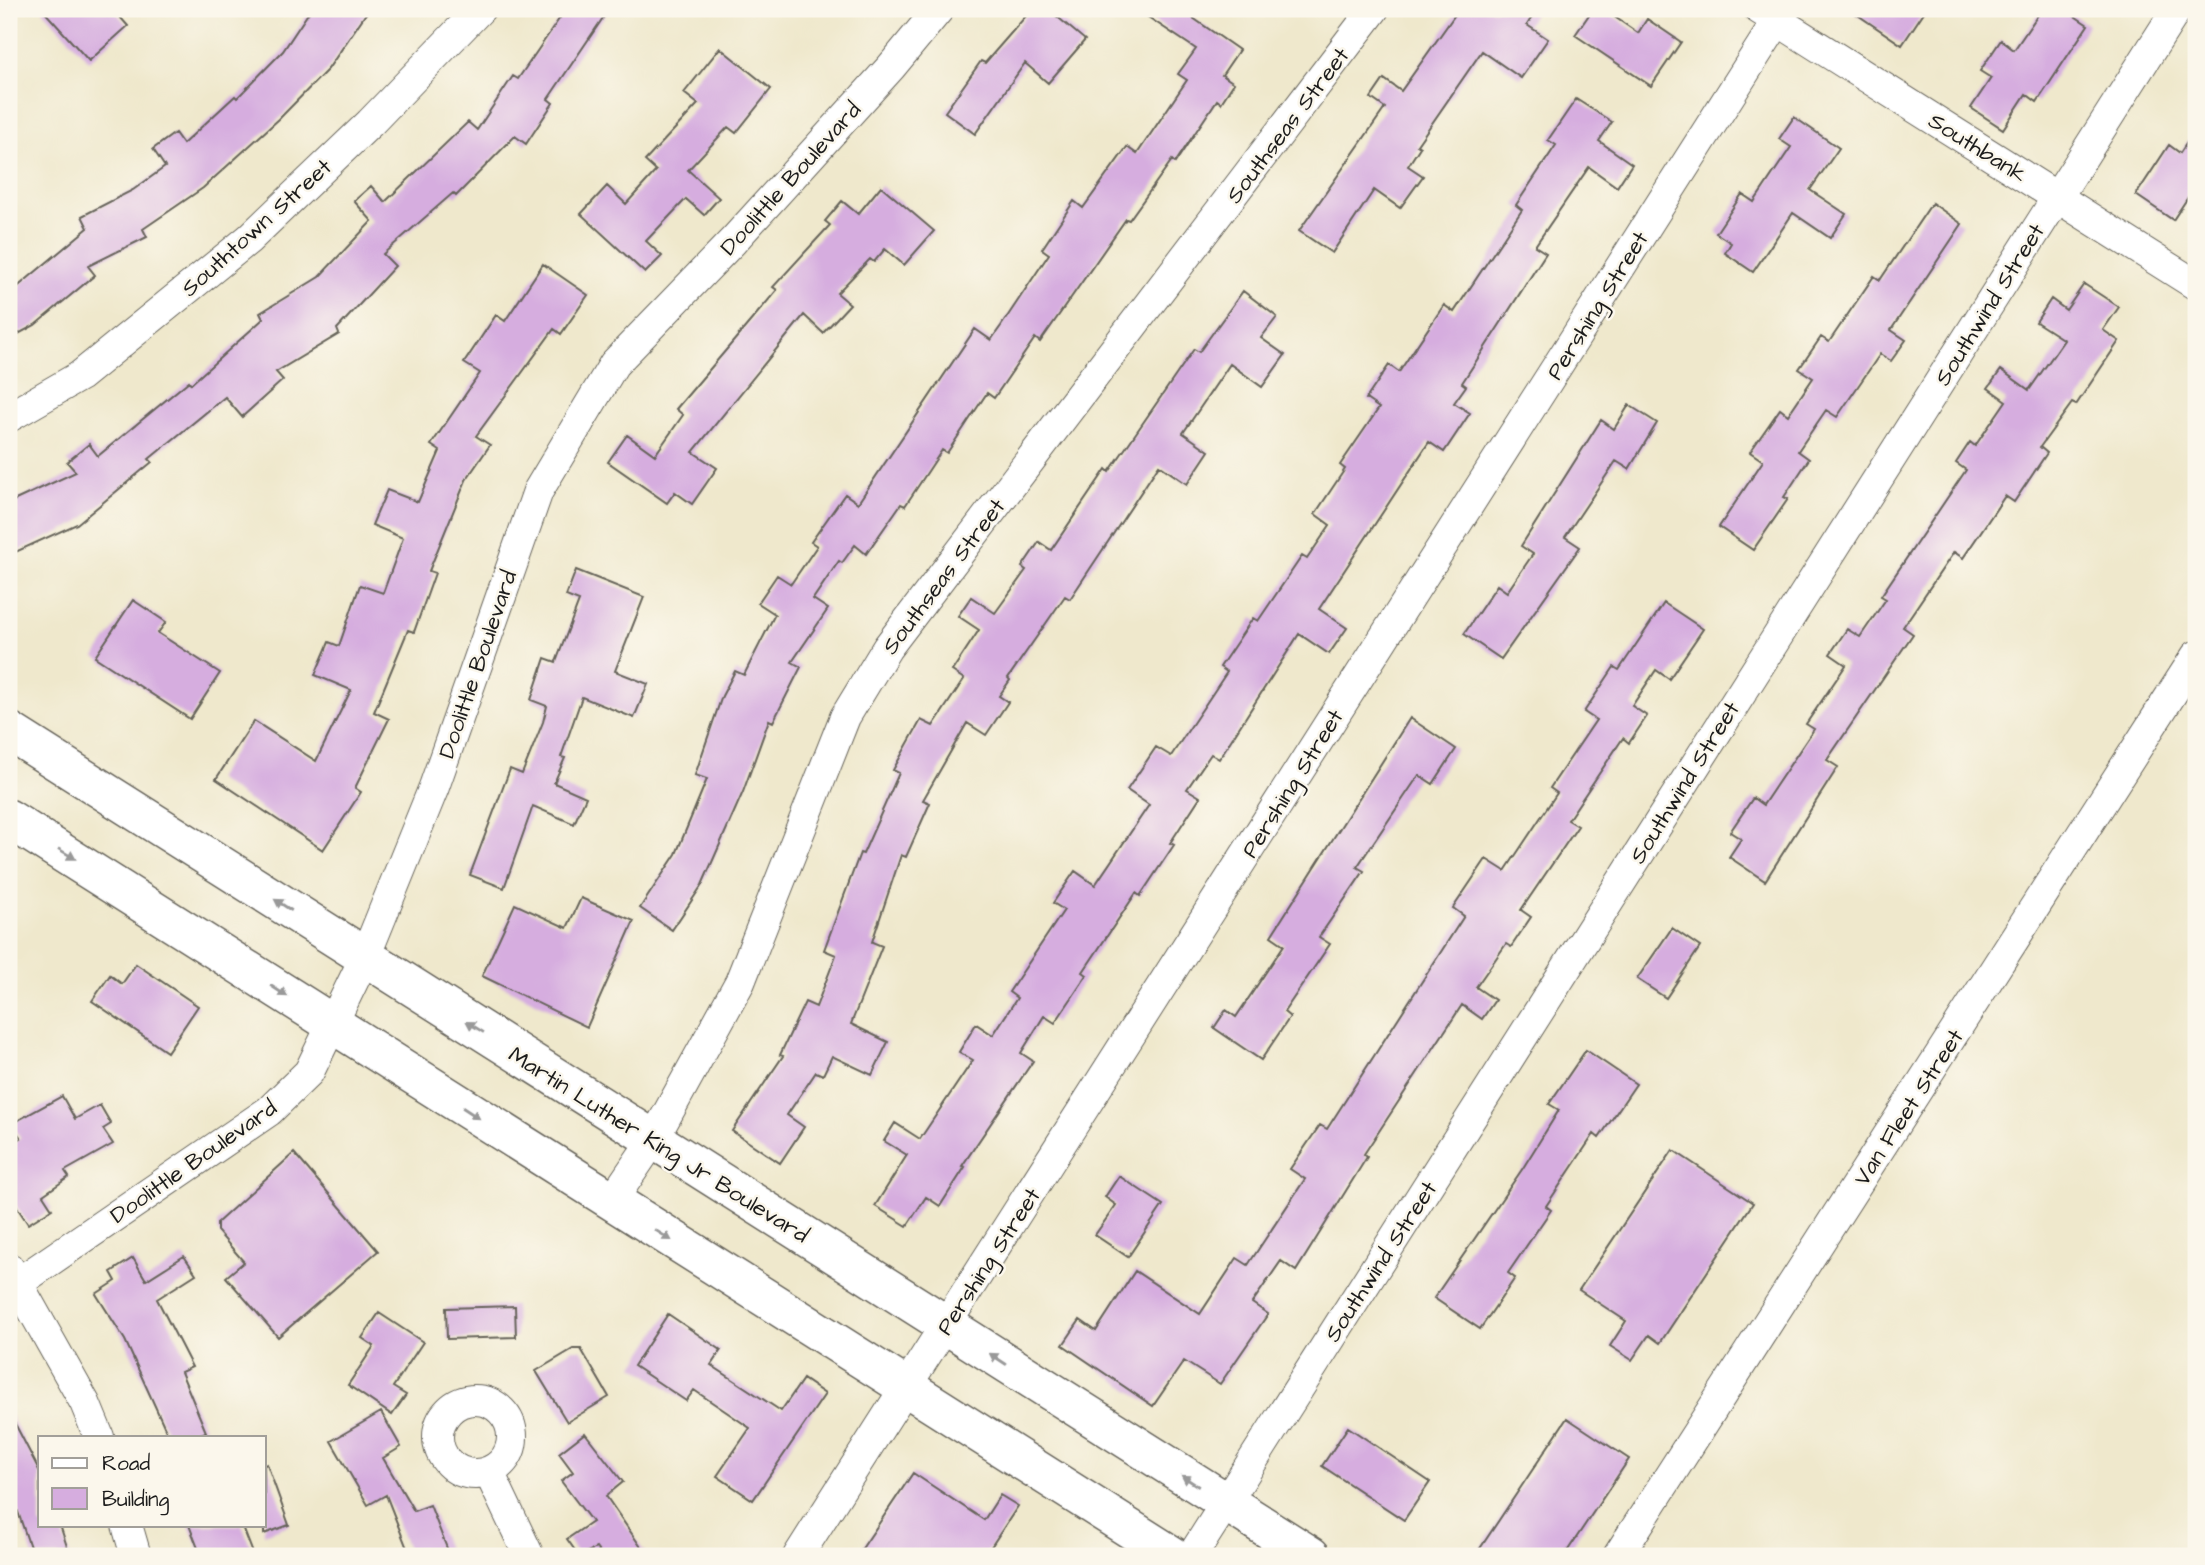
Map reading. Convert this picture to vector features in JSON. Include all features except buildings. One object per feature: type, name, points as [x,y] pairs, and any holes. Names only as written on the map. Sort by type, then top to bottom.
[{"type":"main road","name":"Martin Luther King Jr Boulevard","points":[[9,731],[1225,1504],[1311,1556]]},
{"type":"main road","points":[[9,819],[905,1390],[1172,1556]]},
{"type":"street","name":"Southtown Street","points":[[9,417],[79,376],[249,239],[370,123],[480,9]]},
{"type":"street","name":"Doolittle Boulevard","points":[[12,1280],[269,1111],[309,1072],[365,957],[434,787],[538,491],[614,364],[733,242],[891,67],[939,9]]},
{"type":"street","name":"Southseas Street","points":[[611,1202],[653,1140],[740,982],[845,717],[887,648],[1374,9]]},
{"type":"street","name":"Southwind Street","points":[[1192,1556],[2177,9]]},
{"type":"street","name":"Southbank","points":[[1774,13],[2196,285]]},
{"type":"street","name":"Pershing Street","points":[[798,1556],[946,1326],[1774,13]]},
{"type":"street","name":"Van Fleet Street","points":[[1618,1556],[2196,656]]},
{"type":"street","points":[[12,1280],[85,1403],[99,1436]]},
{"type":"street","points":[[489,1472],[529,1556]]},
{"type":"street","points":[[127,1526],[136,1556]]}]
